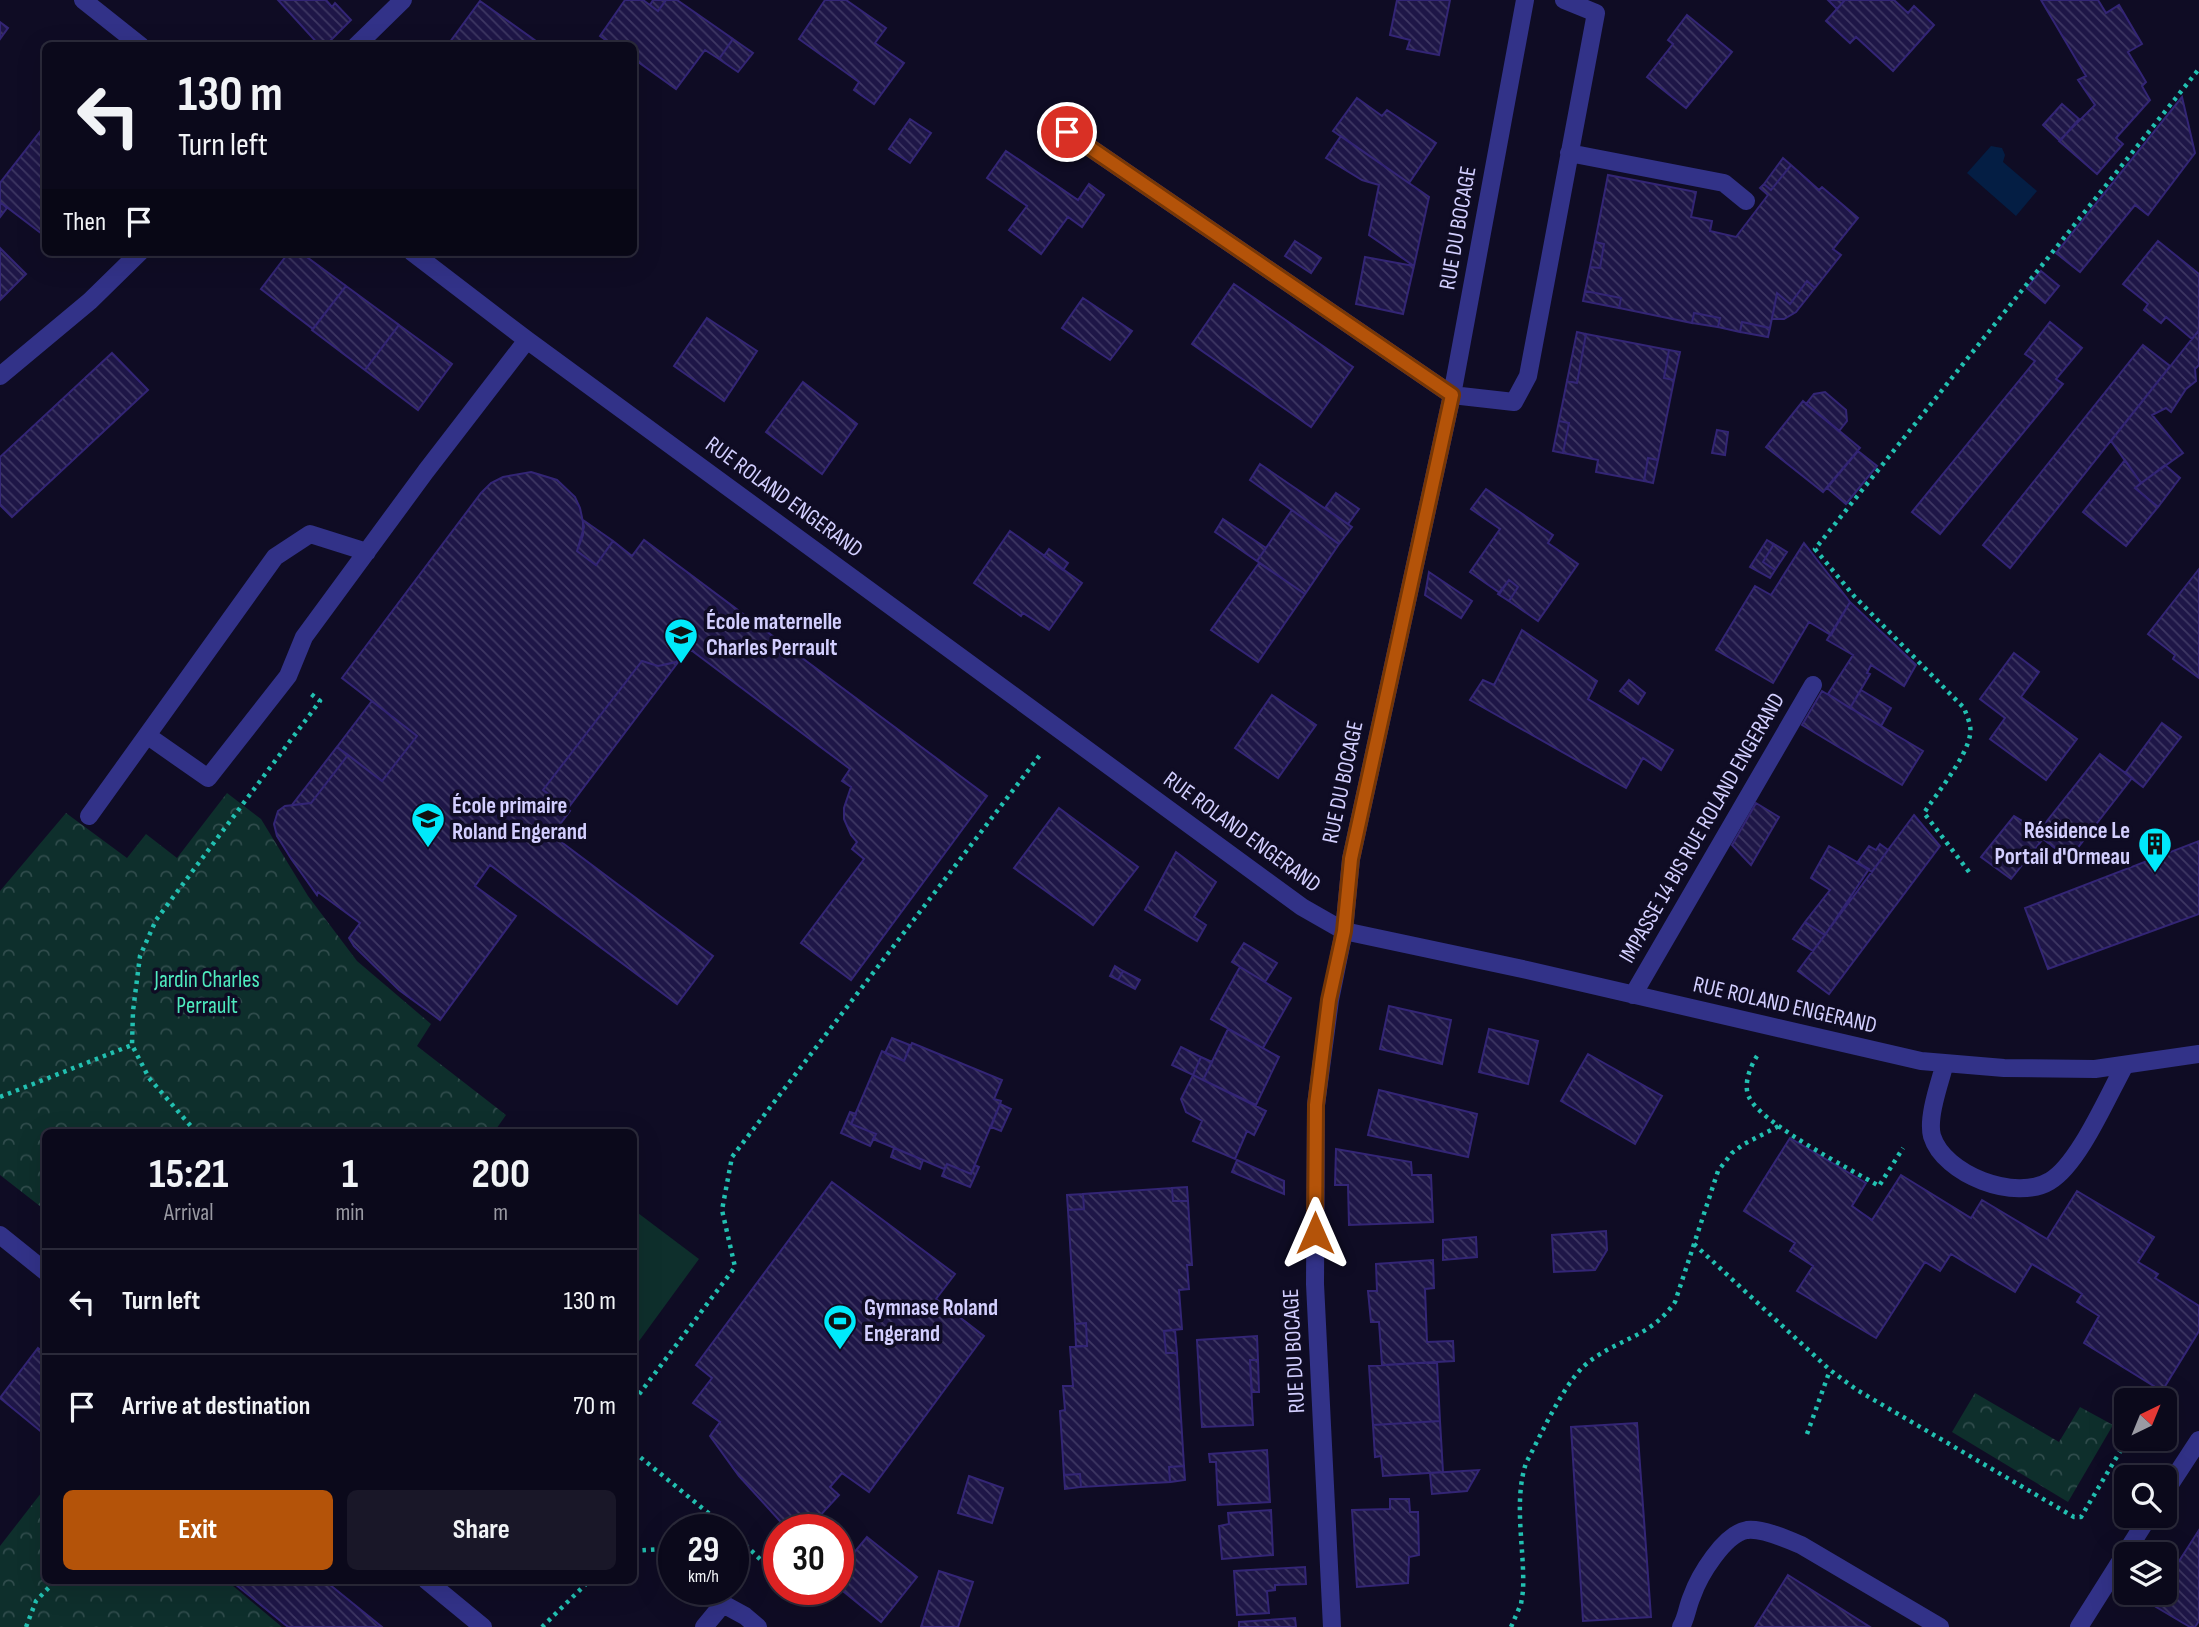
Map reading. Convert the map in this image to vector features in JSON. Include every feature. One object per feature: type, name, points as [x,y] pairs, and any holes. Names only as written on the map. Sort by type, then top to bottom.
[{"type":"street","points":[[83,0],[136,42]]},
{"type":"street","points":[[360,42],[403,0]]},
{"type":"street","name":"RUE DU BOCAGE","points":[[1332,1627],[1315,1284],[1316,1105],[1329,1000],[1344,931],[1351,859],[1452,395],[1525,0]]},
{"type":"street","points":[[1067,132],[1452,395],[1514,402],[1528,376],[1596,13],[1564,0]]},
{"type":"street","points":[[1569,153],[1724,183],[1745,201]]},
{"type":"street","points":[[0,376],[89,301],[136,256]]},
{"type":"street","name":"RUE ROLAND ENGERAND","points":[[417,256],[527,340],[1311,914],[1344,931],[1921,1061],[2004,1068],[2095,1069],[2199,1054]]},
{"type":"street","points":[[148,736],[208,778],[288,676],[304,637],[527,340]]},
{"type":"street","points":[[89,816],[275,557],[310,534],[367,552]]},
{"type":"street","name":"IMPASSE 14 BIS RUE ROLAND ENGERAND","points":[[1633,995],[1813,685]]},
{"type":"street","points":[[1945,1063],[1931,1122],[1933,1137],[1941,1152],[1978,1179],[2003,1188],[2026,1189],[2049,1182],[2073,1159],[2125,1065]]},
{"type":"street","points":[[0,1236],[42,1269]]},
{"type":"street","points":[[2177,1474],[2199,1440]]},
{"type":"street","points":[[2079,1627],[2141,1528]]},
{"type":"street","points":[[1681,1627],[1701,1577],[1717,1553],[1731,1538],[1748,1530],[1776,1535],[1801,1545],[1940,1627]]},
{"type":"street","points":[[431,1584],[483,1627]]},
{"type":"street","points":[[704,1627],[723,1604],[758,1627]]},
{"type":"path","points":[[1969,872],[1924,813],[1953,771],[1970,736],[1964,708],[1854,596],[1815,549],[2199,69]]},
{"type":"path","points":[[193,1129],[149,1078],[132,1045],[132,1011],[139,956],[156,920],[320,701],[288,676]]},
{"type":"path","points":[[637,1397],[735,1267],[722,1210],[732,1157],[1044,751]]},
{"type":"path","points":[[1774,1028],[1753,1061],[1747,1080],[1749,1097],[1760,1110],[1779,1126],[1879,1186],[1908,1141]]},
{"type":"path","points":[[0,1097],[132,1045]]},
{"type":"path","points":[[1511,1627],[1521,1604],[1523,1591],[1520,1500],[1521,1478],[1526,1463],[1573,1379],[1584,1367],[1665,1317],[1675,1302],[1718,1171],[1732,1153],[1744,1144],[1779,1126]]},
{"type":"path","points":[[1694,1244],[1830,1370],[1857,1390],[2074,1517],[2081,1517],[2120,1451]]},
{"type":"path","points":[[1807,1434],[1830,1370]]},
{"type":"path","points":[[637,1454],[710,1514]]},
{"type":"path","points":[[749,1547],[763,1562]]},
{"type":"path","points":[[637,1551],[658,1549]]},
{"type":"path","points":[[26,1627],[36,1601],[52,1584]]},
{"type":"path","points":[[541,1627],[586,1584]]},
{"type":"green space","name":"Jardin Charles Perrault","points":[[227,793],[261,819],[308,896],[357,961],[431,1024],[417,1046],[506,1115],[496,1129],[42,1129],[42,1208],[0,1175],[0,891],[66,813],[127,858],[146,834],[177,858]]},
{"type":"green space","points":[[637,1212],[699,1259],[637,1344]]},
{"type":"green space","points":[[1975,1393],[2059,1442],[2080,1407],[2113,1425],[2068,1502],[1952,1432]]},
{"type":"green space","points":[[42,1492],[42,1584],[231,1584],[282,1627],[0,1627],[0,1546]]},
{"type":"water","points":[[1991,146],[2002,148],[2005,155],[2003,162],[2037,191],[2016,216],[1967,173]]},
{"type":"building","points":[[278,0],[326,0],[332,7],[335,3],[351,20],[329,42],[316,42]]},
{"type":"building","points":[[625,0],[643,0],[658,11],[666,0],[677,0],[733,39],[719,59],[705,50],[676,89],[637,61],[637,42],[608,42],[600,36]]},
{"type":"building","points":[[653,0],[666,0],[658,11],[650,5]]},
{"type":"building","points":[[825,0],[846,0],[886,28],[875,43],[904,63],[874,104],[854,90],[859,82],[799,39]]},
{"type":"building","points":[[1397,0],[1450,0],[1439,55],[1407,49],[1410,40],[1390,35]]},
{"type":"building","points":[[1828,0],[1845,0],[1837,9]]},
{"type":"building","points":[[1845,0],[1894,0],[1908,13],[1914,6],[1934,25],[1893,71],[1856,37],[1850,43],[1826,21]]},
{"type":"building","points":[[2041,0],[2098,0],[2106,13],[2119,5],[2142,44],[2128,52],[2146,82],[2142,86],[2150,100],[2116,138],[2123,144],[2097,174],[2059,141],[2095,105],[2078,80],[2086,76]]},
{"type":"building","points":[[480,1],[536,41],[535,42],[450,42]]},
{"type":"building","points":[[1687,15],[1732,52],[1686,108],[1647,77],[1673,44],[1668,40]]},
{"type":"building","points":[[0,22],[8,28],[0,39]]},
{"type":"building","points":[[733,39],[753,53],[738,72],[719,59]]},
{"type":"building","points":[[2182,97],[2195,153],[2148,215],[2135,205],[2080,272],[2056,253]]},
{"type":"building","points":[[1357,98],[1382,116],[1387,110],[1436,143],[1409,183],[1333,131]]},
{"type":"building","points":[[2062,104],[2079,119],[2060,141],[2043,125]]},
{"type":"building","points":[[910,119],[931,133],[910,163],[889,149]]},
{"type":"building","points":[[42,129],[42,234],[0,202],[0,183]]},
{"type":"building","points":[[1341,136],[1429,197],[1414,266],[1369,235],[1379,185],[1362,180],[1326,158]]},
{"type":"building","points":[[1006,151],[1078,200],[1089,184],[1104,195],[1082,227],[1068,217],[1041,254],[1009,230],[1027,206],[987,178]]},
{"type":"building","points":[[1783,158],[1791,165],[1771,190],[1764,184]]},
{"type":"building","points":[[1791,165],[1819,190],[1822,187],[1858,218],[1833,249],[1841,255],[1815,288],[1807,281],[1790,304],[1777,293],[1770,328],[1742,322],[1740,332],[1718,327],[1720,318],[1694,313],[1692,323],[1619,308],[1621,298],[1585,291],[1590,267],[1600,268],[1604,244],[1595,242],[1608,175],[1696,192],[1691,217],[1712,221],[1710,231],[1736,237],[1768,195],[1760,188],[1764,184],[1771,190]]},
{"type":"building","points":[[0,202],[7,208],[0,217]]},
{"type":"building","points":[[1295,241],[1321,258],[1311,273],[1285,256]]},
{"type":"building","points":[[2158,241],[2199,274],[2199,330],[2192,339],[2166,317],[2161,323],[2144,310],[2148,304],[2123,284]]},
{"type":"building","points":[[1595,242],[1604,244],[1600,268],[1590,267]]},
{"type":"building","points":[[0,248],[26,274],[0,300]]},
{"type":"building","points":[[286,256],[305,256],[346,286],[313,329],[261,289]]},
{"type":"building","points":[[1365,257],[1414,266],[1403,314],[1356,304]]},
{"type":"building","points":[[2041,271],[2059,286],[2045,303],[2027,288]]},
{"type":"building","points":[[1807,281],[1815,288],[1796,312],[1784,319],[1772,319],[1777,293],[1790,304]]},
{"type":"building","points":[[1234,284],[1353,367],[1311,427],[1192,344]]},
{"type":"building","points":[[346,286],[399,325],[365,370],[312,330]]},
{"type":"building","points":[[1585,291],[1621,298],[1619,308],[1583,301]]},
{"type":"building","points":[[1083,298],[1132,331],[1110,360],[1062,328]]},
{"type":"building","points":[[1694,313],[1720,318],[1718,327],[1692,323]]},
{"type":"building","points":[[707,318],[757,351],[724,401],[674,366]]},
{"type":"building","points":[[1742,322],[1770,328],[1768,337],[1740,332]]},
{"type":"building","points":[[2050,322],[2082,348],[2056,379],[2063,384],[1940,534],[1912,512],[2035,361],[2025,354]]},
{"type":"building","points":[[399,325],[452,364],[418,410],[365,370]]},
{"type":"building","points":[[2199,330],[2196,381],[2186,389],[2171,412],[2166,408],[2152,415],[2183,453],[2141,483],[2111,441]]},
{"type":"building","points":[[1577,332],[1586,334],[1577,383],[1567,381]]},
{"type":"building","points":[[1586,334],[1669,350],[1664,378],[1674,380],[1658,460],[1648,458],[1644,481],[1596,472],[1598,460],[1563,453],[1569,423],[1559,421],[1567,381],[1577,383]]},
{"type":"building","points":[[2143,345],[2170,366],[2010,568],[1983,545]]},
{"type":"building","points":[[1669,350],[1680,352],[1674,380],[1664,378]]},
{"type":"building","points":[[112,353],[148,390],[12,517],[0,505],[0,457]]},
{"type":"building","points":[[803,382],[857,424],[822,474],[766,432]]},
{"type":"building","points":[[1825,392],[1846,410],[1847,421],[1839,431],[1806,404],[1814,394]]},
{"type":"building","points":[[1803,401],[1860,448],[1823,492],[1766,447]]},
{"type":"building","points":[[1559,421],[1569,423],[1563,453],[1553,451]]},
{"type":"building","points":[[1717,430],[1728,432],[1725,455],[1712,453]]},
{"type":"building","points":[[1858,451],[1877,466],[1846,504],[1827,488]]},
{"type":"building","points":[[1648,458],[1658,460],[1653,483],[1644,481]]},
{"type":"building","points":[[2125,460],[2141,483],[2135,488],[2158,507],[2126,546],[2083,512]]},
{"type":"building","points":[[1260,464],[1352,527],[1339,544],[1250,480]]},
{"type":"building","points":[[2165,465],[2180,478],[2158,507],[2135,488]]},
{"type":"building","points":[[531,472],[557,480],[575,497],[584,527],[577,551],[596,565],[613,541],[632,556],[644,540],[987,796],[851,980],[801,943],[864,859],[852,849],[857,842],[844,819],[844,808],[851,787],[842,781],[850,769],[691,650],[676,662],[668,664],[658,666],[642,661],[543,790],[570,811],[552,835],[713,956],[677,1004],[490,865],[475,886],[516,916],[440,1020],[399,990],[354,946],[349,938],[360,923],[318,892],[317,895],[292,860],[277,836],[274,824],[278,811],[285,806],[311,803],[348,755],[382,781],[417,736],[342,678],[481,493],[491,483],[503,477]]},
{"type":"building","points":[[1486,489],[1553,535],[1548,543],[1578,564],[1538,621],[1509,601],[1518,587],[1509,580],[1500,593],[1470,572],[1500,529],[1471,509]]},
{"type":"building","points":[[1336,493],[1359,509],[1348,524],[1325,508]]},
{"type":"building","points":[[1292,510],[1339,544],[1305,594],[1257,561]]},
{"type":"building","points":[[1223,519],[1266,548],[1257,561],[1215,532]]},
{"type":"building","points":[[583,520],[613,541],[596,565],[577,551],[583,535]]},
{"type":"building","points":[[1010,531],[1082,583],[1049,630],[1023,613],[1021,616],[974,583]]},
{"type":"building","points":[[1767,540],[1774,544],[1763,562],[1775,570],[1770,578],[1750,567]]},
{"type":"building","points":[[1804,543],[1850,602],[1831,635],[1809,622],[1773,683],[1716,650],[1755,586],[1771,595]]},
{"type":"building","points":[[1774,544],[1787,552],[1775,570],[1763,562]]},
{"type":"building","points":[[1049,549],[1068,563],[1063,570],[1044,556]]},
{"type":"building","points":[[1259,563],[1305,594],[1258,662],[1211,630]]},
{"type":"building","points":[[2199,569],[2199,678],[2173,659],[2175,655],[2148,634]]},
{"type":"building","points":[[1429,572],[1472,601],[1461,618],[1425,595]]},
{"type":"building","points":[[1509,580],[1518,587],[1509,601],[1498,594]]},
{"type":"building","points":[[1850,602],[1916,665],[1904,686],[1871,665],[1867,673],[1870,674],[1850,708],[1828,694],[1853,655],[1827,640]]},
{"type":"building","points":[[1522,630],[1597,681],[1588,699],[1673,750],[1661,770],[1643,758],[1626,788],[1470,700],[1483,680],[1494,685]]},
{"type":"building","points":[[2014,653],[2039,672],[2021,697],[2077,739],[2046,780],[1990,739],[2005,718],[1980,699]]},
{"type":"building","points":[[682,657],[568,808],[543,790],[642,661],[658,666],[676,662]]},
{"type":"building","points":[[1629,680],[1645,693],[1638,704],[1620,691]]},
{"type":"building","points":[[1861,690],[1891,708],[1881,726],[1850,708]]},
{"type":"building","points":[[1822,691],[1923,751],[1902,785],[1802,725]]},
{"type":"building","points":[[1272,695],[1316,725],[1278,778],[1235,748]]},
{"type":"building","points":[[372,701],[417,736],[382,781],[337,747]]},
{"type":"building","points":[[2162,723],[2181,737],[2143,787],[2125,773]]},
{"type":"building","points":[[337,747],[348,755],[311,803],[292,805]]},
{"type":"building","points":[[2100,754],[2132,778],[2069,859],[2043,839],[2011,879],[1981,857],[2014,816],[2039,831]]},
{"type":"building","points":[[1756,803],[1779,817],[1751,865],[1732,845]]},
{"type":"building","points":[[1059,808],[1138,867],[1093,925],[1014,868]]},
{"type":"building","points":[[1914,815],[1940,846],[1829,994],[1798,971]]},
{"type":"building","name":"Résidence Le Portail d'Ormeau","points":[[2199,841],[2199,914],[2048,969],[2025,908]]},
{"type":"building","points":[[1880,844],[1888,850],[1872,872],[1857,863],[1869,846],[1876,850]]},
{"type":"building","points":[[1829,846],[1869,869],[1825,935],[1805,922],[1830,890],[1811,878]]},
{"type":"building","points":[[1176,852],[1216,882],[1194,917],[1206,925],[1197,941],[1145,910]]},
{"type":"building","points":[[1805,922],[1825,935],[1813,951],[1793,939]]},
{"type":"building","points":[[1244,943],[1277,963],[1265,982],[1232,962]]},
{"type":"building","points":[[1115,966],[1123,971],[1118,980],[1110,976]]},
{"type":"building","points":[[1240,967],[1291,998],[1263,1048],[1211,1019]]},
{"type":"building","points":[[1123,971],[1140,980],[1135,989],[1118,980]]},
{"type":"building","points":[[1389,1006],[1451,1020],[1442,1064],[1380,1049]]},
{"type":"building","points":[[1228,1029],[1279,1057],[1256,1105],[1203,1080]]},
{"type":"building","points":[[1489,1029],[1538,1041],[1528,1084],[1479,1072]]},
{"type":"building","points":[[892,1038],[910,1045],[904,1061],[885,1053]]},
{"type":"building","points":[[912,1043],[1002,1080],[994,1099],[1001,1101],[971,1174],[947,1164],[944,1169],[873,1139],[876,1134],[851,1124],[882,1051],[904,1061]]},
{"type":"building","points":[[1181,1047],[1201,1057],[1193,1075],[1172,1065]]},
{"type":"building","points":[[1588,1054],[1662,1096],[1635,1144],[1561,1101]]},
{"type":"building","points":[[1201,1057],[1212,1062],[1203,1080],[1193,1075]]},
{"type":"building","points":[[1193,1075],[1266,1111],[1254,1135],[1247,1131],[1235,1159],[1193,1141],[1202,1121],[1186,1112],[1181,1099]]},
{"type":"building","points":[[1379,1090],[1477,1114],[1468,1157],[1368,1135]]},
{"type":"building","points":[[1000,1104],[1011,1109],[1001,1131],[991,1127]]},
{"type":"building","points":[[850,1112],[856,1114],[851,1124],[876,1134],[870,1146],[841,1133]]},
{"type":"building","points":[[1790,1138],[1866,1183],[1852,1206],[1872,1220],[1901,1175],[1971,1218],[1982,1200],[2047,1239],[2077,1191],[2154,1237],[2138,1262],[2158,1274],[2155,1278],[2199,1306],[2199,1331],[2164,1388],[2157,1388],[2084,1343],[2099,1316],[2077,1302],[2082,1294],[2032,1264],[2015,1292],[1951,1254],[1940,1271],[1925,1262],[1876,1338],[1797,1291],[1813,1266],[1790,1251],[1795,1243],[1744,1211]]},
{"type":"building","points":[[894,1148],[923,1160],[920,1169],[891,1157]]},
{"type":"building","points":[[1336,1149],[1411,1162],[1412,1175],[1431,1175],[1433,1222],[1349,1225],[1348,1185],[1335,1185]]},
{"type":"building","points":[[1237,1160],[1284,1181],[1284,1194],[1232,1172]]},
{"type":"building","points":[[947,1164],[971,1174],[975,1165],[979,1167],[970,1187],[942,1176]]},
{"type":"building","name":"Gymnase Roland Engerand","points":[[832,1182],[955,1274],[936,1299],[984,1336],[869,1492],[842,1473],[830,1487],[839,1495],[821,1514],[773,1514],[739,1476],[710,1436],[720,1422],[693,1403],[712,1378],[696,1365]]},
{"type":"building","points":[[1187,1187],[1188,1201],[1173,1201],[1172,1188]]},
{"type":"building","points":[[1172,1188],[1173,1201],[1188,1201],[1192,1265],[1187,1265],[1189,1289],[1179,1290],[1182,1329],[1164,1331],[1166,1353],[1177,1353],[1184,1466],[1169,1467],[1170,1482],[1081,1487],[1080,1474],[1064,1475],[1060,1411],[1065,1410],[1063,1386],[1073,1386],[1070,1347],[1087,1346],[1086,1323],[1075,1324],[1068,1210],[1084,1209],[1083,1194]]},
{"type":"building","points":[[1083,1194],[1084,1209],[1068,1210],[1067,1195]]},
{"type":"building","points":[[1606,1231],[1607,1250],[1595,1270],[1554,1272],[1552,1235]]},
{"type":"building","points":[[1476,1237],[1477,1257],[1443,1260],[1443,1240]]},
{"type":"building","points":[[1433,1260],[1434,1288],[1425,1289],[1427,1342],[1453,1341],[1454,1361],[1382,1365],[1379,1322],[1371,1322],[1368,1291],[1377,1291],[1376,1264]]},
{"type":"building","points":[[1086,1323],[1087,1346],[1076,1346],[1075,1324]]},
{"type":"building","points":[[1175,1330],[1177,1353],[1166,1353],[1164,1331]]},
{"type":"building","points":[[1257,1336],[1258,1360],[1250,1360],[1253,1425],[1202,1427],[1197,1340]]},
{"type":"building","points":[[38,1348],[42,1351],[42,1432],[0,1398]]},
{"type":"building","points":[[1250,1360],[1258,1360],[1259,1392],[1252,1392]]},
{"type":"building","points":[[1437,1362],[1440,1421],[1373,1425],[1369,1366]]},
{"type":"building","points":[[1440,1421],[1443,1472],[1383,1476],[1381,1456],[1375,1457],[1373,1425]]},
{"type":"building","points":[[1637,1423],[1651,1617],[1583,1621],[1571,1427]]},
{"type":"building","points":[[1267,1450],[1270,1502],[1218,1505],[1216,1462],[1210,1462],[1209,1454]]},
{"type":"building","points":[[1184,1466],[1185,1480],[1170,1482],[1169,1467]]},
{"type":"building","points":[[1479,1470],[1467,1491],[1432,1494],[1430,1473]]},
{"type":"building","points":[[1080,1474],[1081,1487],[1065,1489],[1064,1475]]},
{"type":"building","points":[[969,1476],[1003,1488],[992,1523],[958,1513]]},
{"type":"building","points":[[1390,1499],[1409,1499],[1410,1512],[1418,1512],[1419,1555],[1409,1557],[1408,1583],[1357,1587],[1352,1510],[1390,1509]]},
{"type":"building","points":[[1271,1510],[1273,1555],[1222,1559],[1219,1526],[1229,1524],[1228,1513]]},
{"type":"building","points":[[2199,1530],[2199,1621],[2195,1627],[2190,1627],[2153,1605],[2177,1605],[2177,1564]]},
{"type":"building","points":[[867,1537],[917,1577],[881,1622],[854,1600],[854,1553]]},
{"type":"building","points":[[1305,1567],[1306,1584],[1275,1585],[1275,1590],[1267,1591],[1269,1613],[1237,1615],[1234,1571]]},
{"type":"building","points":[[939,1571],[973,1582],[958,1627],[921,1627]]},
{"type":"building","points":[[1788,1575],[1870,1627],[1755,1627]]},
{"type":"building","points":[[235,1584],[329,1584],[382,1627],[288,1627]]},
{"type":"building","points":[[1295,1618],[1296,1627],[1239,1627],[1239,1622]]},
{"type":"place","name":"École maternelle Charles Perrault","points":[[681,665]]},
{"type":"place","name":"École primaire Roland Engerand","points":[[428,849]]},
{"type":"place","name":"Résidence Le Portail d'Ormeau","points":[[2155,874]]},
{"type":"place","name":"Gymnase Roland Engerand","points":[[840,1351]]},
{"type":"route","points":[[1067,132],[1452,395],[1351,859],[1344,931],[1329,1000],[1316,1105],[1315,1233]]}]
